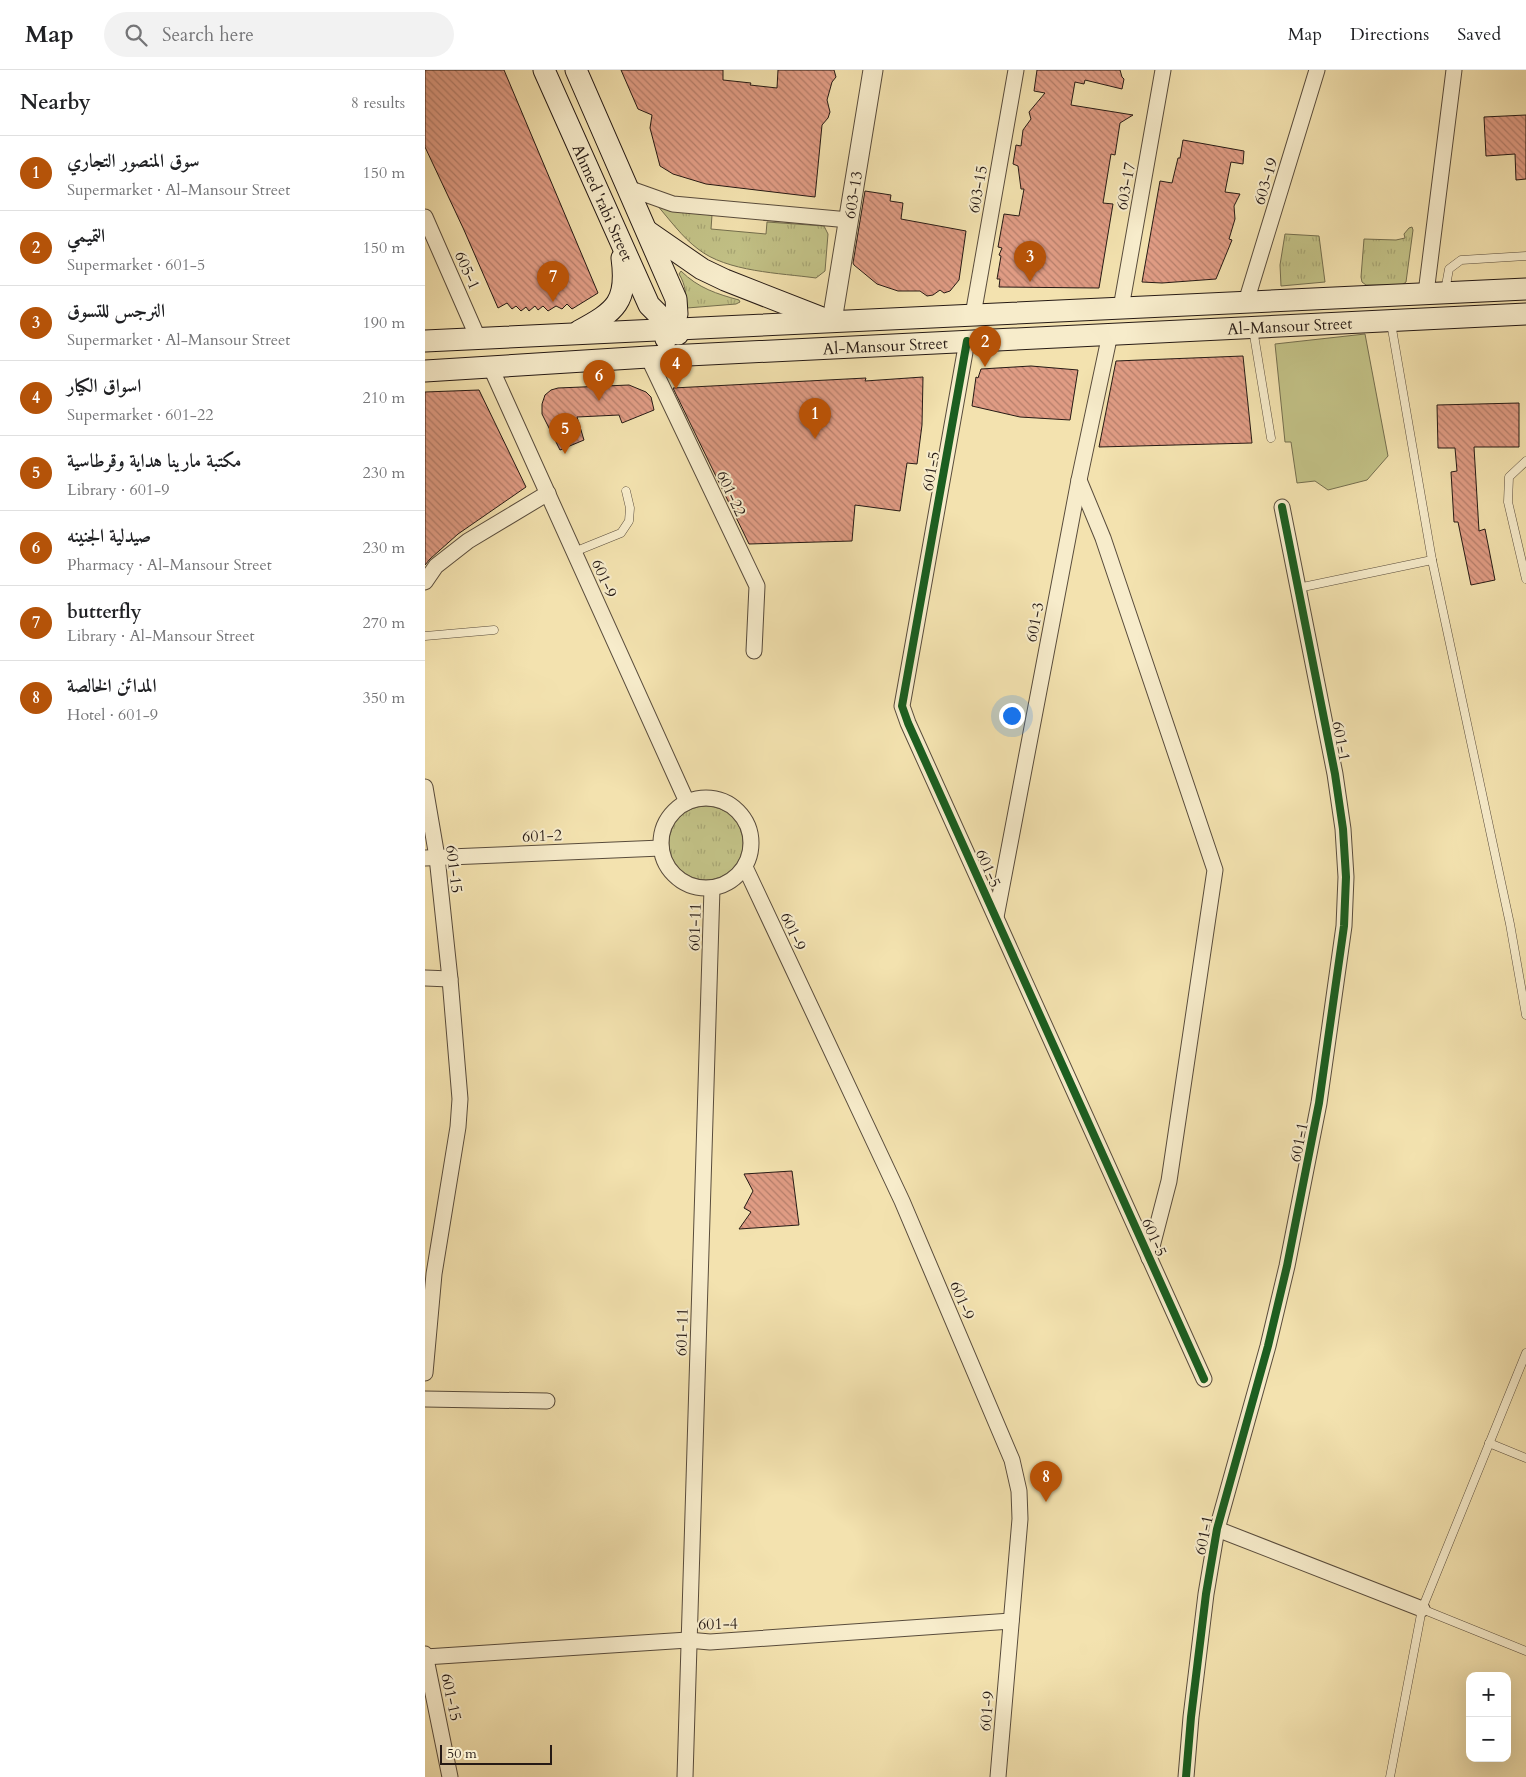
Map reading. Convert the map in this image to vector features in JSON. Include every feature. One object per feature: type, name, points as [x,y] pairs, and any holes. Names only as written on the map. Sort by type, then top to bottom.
[{"type":"main road","name":"Ahmed 'rabi Street","points":[[544,70],[649,305],[680,336],[709,354]]},
{"type":"main road","name":"Ahmed 'rabi Street","points":[[576,70],[676,299],[677,314],[672,329],[659,349],[648,357]]},
{"type":"main road","points":[[646,230],[703,269],[725,280],[832,321]]},
{"type":"main road","points":[[575,333],[604,317],[615,306],[623,292],[624,276],[619,240]]},
{"type":"main road","name":"Al-Mansour Street","points":[[425,341],[1526,289]]},
{"type":"main road","name":"Al-Mansour Street","points":[[425,371],[648,357],[1526,314]]},
{"type":"street","name":"603-13","points":[[832,321],[873,70]]},
{"type":"street","name":"603-15","points":[[973,315],[1016,70]]},
{"type":"street","name":"603-17","points":[[1121,308],[1163,70]]},
{"type":"street","name":"603-19","points":[[1246,302],[1317,70]]},
{"type":"street","points":[[1435,293],[1454,70]]},
{"type":"street","points":[[628,188],[673,204],[849,220]]},
{"type":"street","name":"605-1","points":[[425,217],[478,338]]},
{"type":"street","name":"601-3","points":[[996,917],[1079,480],[1110,334]]},
{"type":"street","name":"601-5","points":[[967,341],[902,706],[1204,1379]]},
{"type":"street","name":"601-22","points":[[648,357],[757,586],[754,651]]},
{"type":"street","name":"601-9","points":[[491,368],[687,802]]},
{"type":"street","points":[[1079,480],[1103,538],[1215,870],[1169,1181],[1149,1258]]},
{"type":"street","points":[[425,582],[436,566],[468,541],[548,492]]},
{"type":"street","name":"601-1","points":[[1186,1777],[1191,1717],[1206,1594],[1217,1529],[1269,1346],[1287,1266],[1319,1103],[1344,926],[1346,877],[1343,829],[1335,774],[1281,507]]},
{"type":"street","name":"601-15","points":[[425,787],[431,858],[450,979],[460,1099],[459,1118],[434,1274],[425,1373]]},
{"type":"street","points":[[701,798],[715,799],[729,804],[740,813],[748,825],[751,839],[750,854],[745,867],[725,884],[712,888],[700,888],[689,884],[678,878],[670,870],[664,859],[661,848],[662,834],[667,820],[687,802],[701,798]]},
{"type":"street","name":"601-2","points":[[431,858],[661,848]]},
{"type":"street","name":"601-9","points":[[745,867],[901,1201],[1012,1460],[1019,1490],[1020,1518],[998,1777]]},
{"type":"street","name":"601-11","points":[[685,1777],[712,888]]},
{"type":"street","points":[[425,978],[450,979]]},
{"type":"street","points":[[425,1399],[547,1401]]},
{"type":"street","points":[[1217,1529],[1422,1609]]},
{"type":"street","name":"601-4","points":[[425,1656],[689,1640],[710,1642],[1011,1621]]},
{"type":"street","name":"601-15","points":[[425,1656],[450,1777]]},
{"type":"lane","points":[[1435,293],[1449,269],[1461,260],[1526,256]]},
{"type":"lane","points":[[1391,321],[1432,560],[1510,924],[1526,1015]]},
{"type":"lane","points":[[1253,328],[1271,438]]},
{"type":"lane","points":[[1526,461],[1509,477],[1508,502],[1526,579]]},
{"type":"lane","points":[[574,552],[621,533],[629,521],[630,508],[626,491]]},
{"type":"lane","points":[[1298,588],[1432,560]]},
{"type":"lane","points":[[425,636],[494,630]]},
{"type":"lane","points":[[1390,1777],[1422,1609],[1526,1352]]},
{"type":"lane","points":[[1489,1443],[1526,1458]]},
{"type":"lane","points":[[1422,1609],[1526,1651]]},
{"type":"green space","points":[[656,204],[670,211],[712,215],[711,229],[766,234],[767,222],[824,226],[828,234],[825,271],[816,278],[770,273],[724,263],[710,257],[692,244]]},
{"type":"green space","points":[[1412,227],[1406,282],[1402,285],[1366,285],[1362,282],[1364,239],[1396,240],[1405,238],[1404,234]]},
{"type":"green space","points":[[1285,234],[1319,236],[1325,282],[1281,286],[1280,265]]},
{"type":"green space","points":[[681,271],[701,286],[740,302],[736,304],[687,308],[684,286],[679,274]]},
{"type":"green space","points":[[1365,334],[1388,456],[1367,480],[1328,490],[1315,481],[1297,483],[1291,442],[1285,442],[1275,344]]},
{"type":"green space","points":[[706,806],[727,812],[737,822],[743,843],[737,864],[727,874],[706,880],[685,874],[675,864],[669,843],[675,822],[685,812]]},
{"type":"building","points":[[425,70],[504,70],[598,293],[572,309],[567,304],[562,309],[556,306],[548,311],[543,306],[538,310],[535,306],[529,311],[526,307],[521,311],[516,306],[512,309],[507,303],[498,308],[425,147]]},
{"type":"building","points":[[621,70],[723,70],[723,80],[777,88],[778,70],[834,70],[836,77],[832,82],[827,100],[830,112],[822,125],[815,197],[706,184],[673,174],[660,166],[650,128],[652,115],[638,109]]},
{"type":"building","points":[[1037,70],[1120,70],[1124,79],[1122,89],[1085,80],[1084,84],[1075,82],[1071,105],[1133,115],[1120,123],[1115,155],[1111,154],[1103,203],[1113,204],[1099,288],[999,287],[1000,279],[997,279],[1001,256],[999,255],[1002,248],[998,247],[1004,214],[1019,216],[1024,189],[1021,189],[1018,166],[1013,164],[1016,145],[1021,146],[1023,130],[1031,119],[1029,112],[1045,93],[1034,91]]},
{"type":"building","points":[[1526,115],[1526,179],[1516,180],[1515,154],[1486,156],[1484,117]]},
{"type":"building","points":[[1183,140],[1244,151],[1243,164],[1231,162],[1225,192],[1240,194],[1234,206],[1235,219],[1229,239],[1232,240],[1216,279],[1162,283],[1142,282],[1160,181],[1172,183],[1178,158],[1180,158]]},
{"type":"building","points":[[865,191],[891,195],[890,201],[903,203],[901,219],[966,231],[959,280],[950,291],[944,293],[940,290],[933,295],[927,296],[920,291],[898,291],[877,284],[854,265]]},
{"type":"building","points":[[1243,356],[1252,443],[1099,447],[1116,361]]},
{"type":"building","points":[[1031,366],[1078,370],[1070,420],[1020,417],[972,406],[976,377],[978,378],[981,369]]},
{"type":"building","points":[[923,377],[922,425],[917,464],[907,463],[900,511],[855,505],[852,541],[749,544],[673,388],[866,378],[865,381]]},
{"type":"building","points":[[629,385],[646,392],[651,397],[654,410],[622,423],[619,415],[577,417],[584,440],[560,450],[542,414],[542,404],[545,395],[551,390],[558,388]]},
{"type":"building","points":[[479,390],[526,487],[458,534],[425,565],[425,392]]},
{"type":"building","points":[[1519,403],[1519,447],[1474,447],[1479,531],[1485,529],[1495,580],[1471,585],[1458,522],[1454,522],[1451,472],[1457,471],[1455,448],[1438,448],[1437,405]]},
{"type":"building","points":[[792,1171],[799,1225],[739,1229],[751,1212],[744,1208],[753,1191],[744,1174]]},
{"type":"cycle path","points":[[967,341],[902,706],[1204,1379]]},
{"type":"cycle path","points":[[1186,1777],[1191,1717],[1206,1594],[1217,1529],[1268,1346],[1287,1266],[1319,1103],[1344,926],[1346,877],[1343,829],[1335,774],[1282,507]]},
{"type":"place","name":"النرجس للتسوق","points":[[1030,282]]},
{"type":"place","name":"butterfly","points":[[553,302]]},
{"type":"place","name":"التميمي","points":[[985,367]]},
{"type":"place","name":"اسواق الكيار","points":[[676,389]]},
{"type":"place","name":"صيدلية الجنينه","points":[[599,401]]},
{"type":"place","name":"سوق المنصور التجاري","points":[[815,439]]},
{"type":"place","name":"مكتبة مارينا هداية وقرطاسية","points":[[565,454]]},
{"type":"place","name":"المدائن الخالصة","points":[[1046,1502]]}]
